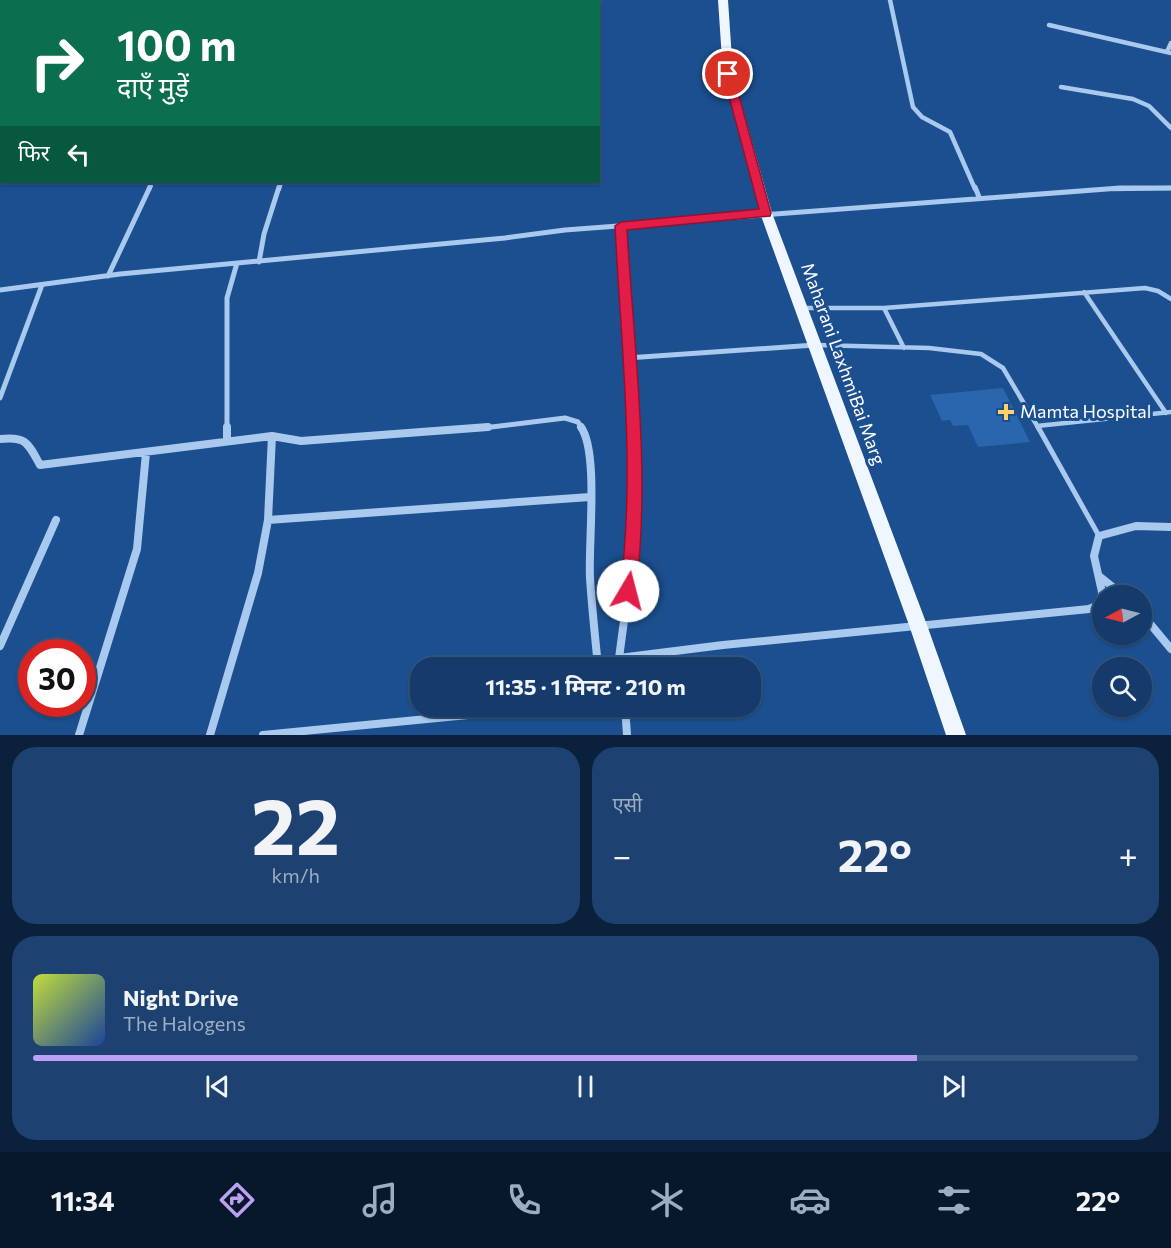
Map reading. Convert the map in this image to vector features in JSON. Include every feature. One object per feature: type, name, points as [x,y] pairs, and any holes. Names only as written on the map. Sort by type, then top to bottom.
[{"type":"main road","name":"Maharani LaxhmiBai Marg","points":[[723,0],[728,74],[766,213],[803,308],[956,735]]},
{"type":"street","points":[[891,0],[913,107],[922,117],[950,132],[979,197]]},
{"type":"street","points":[[1049,25],[1169,53],[1171,43]]},
{"type":"street","points":[[1061,87],[1133,99],[1149,105],[1171,128]]},
{"type":"street","points":[[108,276],[152,183]]},
{"type":"street","points":[[259,262],[264,234],[281,183]]},
{"type":"street","points":[[0,290],[108,276],[375,249],[766,213],[1120,188],[1171,188]]},
{"type":"street","points":[[619,657],[634,546],[635,479],[621,226]]},
{"type":"street","points":[[227,441],[228,298],[237,263]]},
{"type":"street","points":[[0,398],[42,285]]},
{"type":"street","points":[[627,358],[815,345]]},
{"type":"street","points":[[0,439],[18,437],[28,441],[40,465],[272,436],[301,441],[472,429],[565,418],[578,422],[586,434],[590,468],[590,577],[596,657]]},
{"type":"street","points":[[210,735],[258,573],[268,520],[272,436]]},
{"type":"street","points":[[78,735],[136,549],[146,453]]},
{"type":"street","points":[[268,520],[590,497]]},
{"type":"street","points":[[0,646],[56,520]]},
{"type":"street","points":[[628,657],[1089,609],[1101,604],[1099,575],[1094,556],[1099,536],[1117,529],[1136,526],[1171,527]]},
{"type":"street","points":[[1099,575],[1111,585]]},
{"type":"street","points":[[1152,626],[1171,649]]},
{"type":"street","points":[[263,735],[459,717]]},
{"type":"street","points":[[626,717],[627,735]]},
{"type":"lane","points":[[803,308],[884,308],[1145,288],[1158,291],[1171,299]]},
{"type":"lane","points":[[1037,426],[1168,413],[1083,292]]},
{"type":"lane","points":[[884,308],[904,348]]},
{"type":"lane","points":[[815,345],[929,348],[981,354],[991,359],[1003,368],[1010,378],[1099,536]]},
{"type":"building","points":[[1003,388],[1030,442],[978,447],[968,425],[953,426],[950,420],[942,421],[930,395]]},
{"type":"place","name":"Mamta Hospital","points":[[1006,412]]},
{"type":"route","points":[[628,591],[634,546],[635,479],[621,226],[766,213],[741,129],[728,74]]}]
